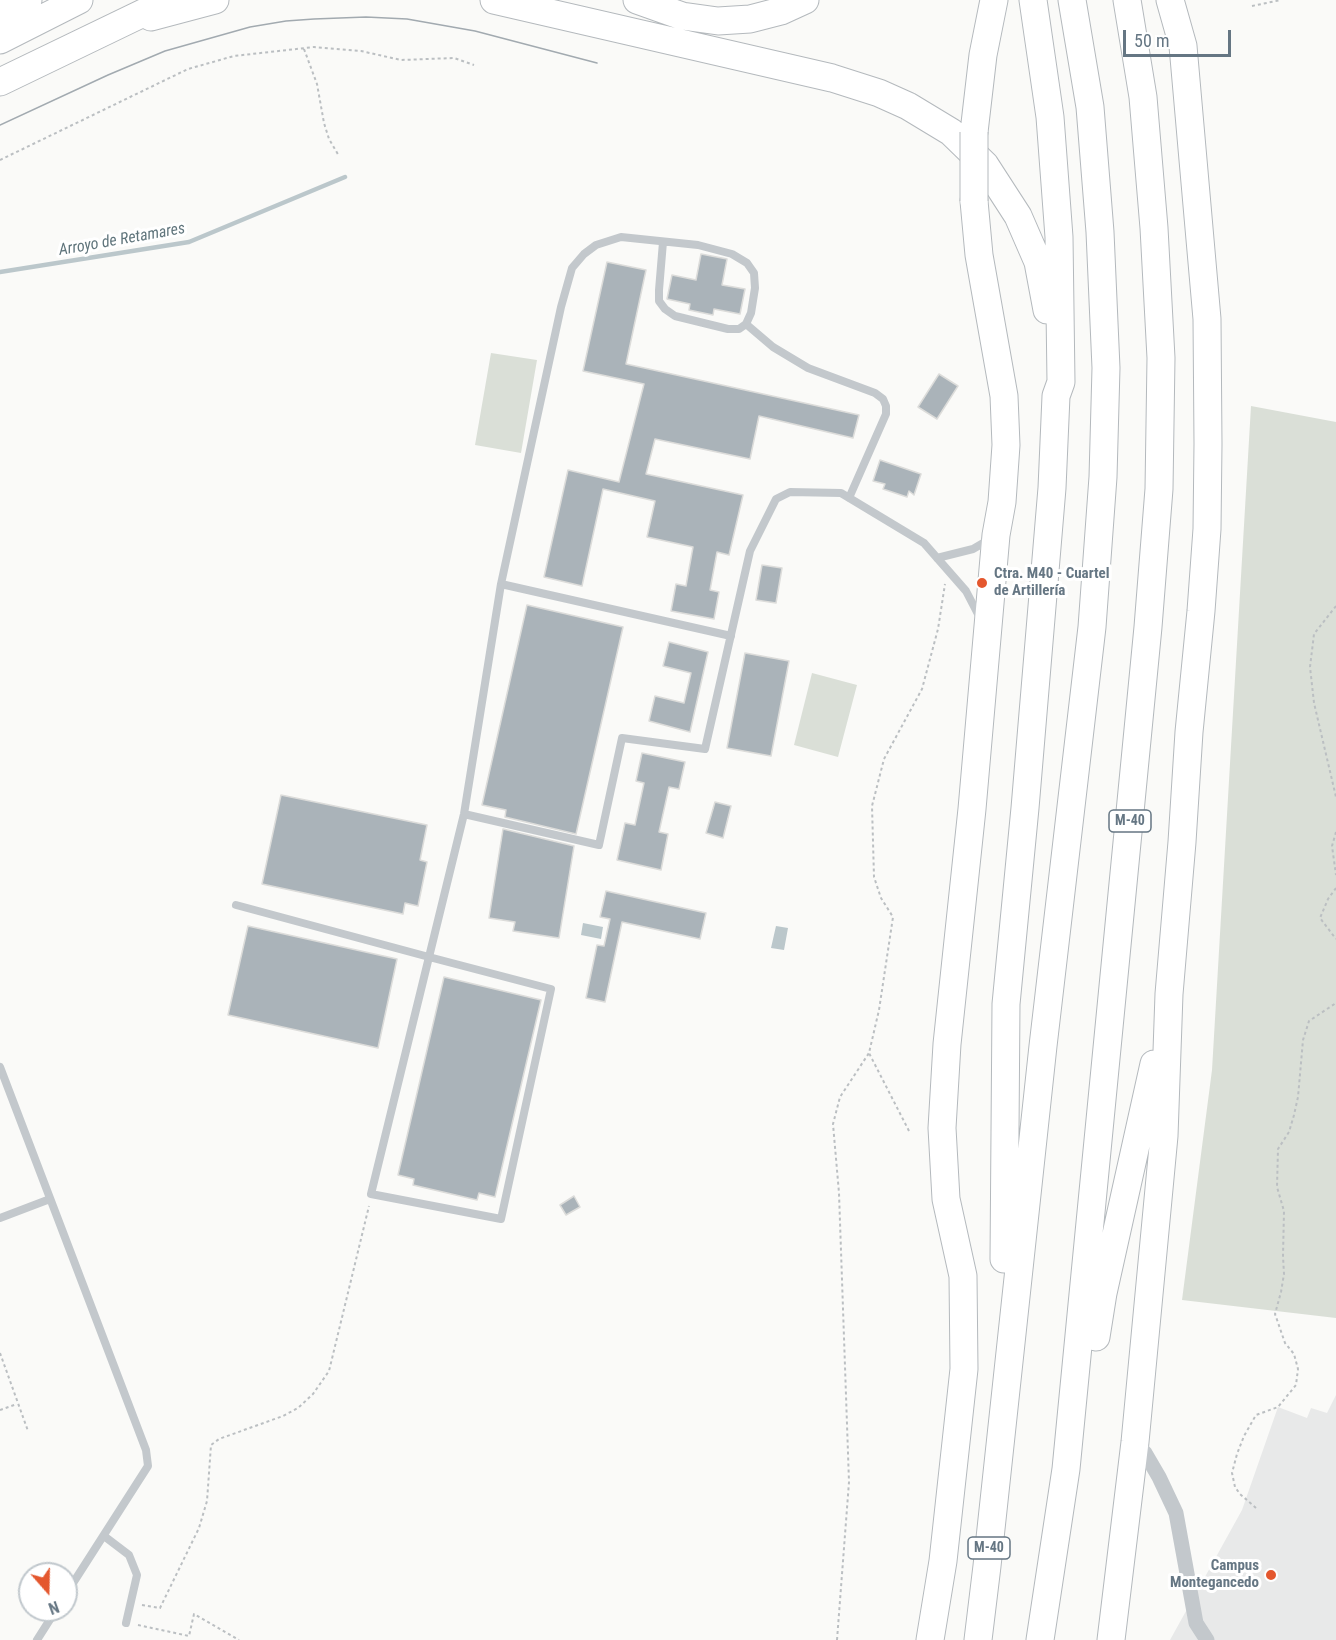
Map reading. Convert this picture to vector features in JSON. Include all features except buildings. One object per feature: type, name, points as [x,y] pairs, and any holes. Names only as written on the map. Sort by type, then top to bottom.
[{"type":"highway","points":[[0,14],[28,0]]},
{"type":"highway","points":[[0,40],[79,0]]},
{"type":"highway","points":[[0,82],[170,0]]},
{"type":"highway","points":[[110,29],[215,0]]},
{"type":"highway","points":[[494,0],[832,78],[879,93],[908,106],[951,132],[985,165],[1018,216],[1038,262],[1046,304],[1050,359],[1048,382],[1056,396]]},
{"type":"highway","points":[[638,0],[682,16],[718,21],[750,19],[805,0]]},
{"type":"highway","points":[[930,1640],[943,1561],[964,1370],[963,1276],[946,1199],[942,1128],[947,1044],[1006,445],[1005,396],[980,255],[974,201],[974,132],[983,55],[994,0]]},
{"type":"highway","points":[[999,1455],[1005,1226],[1006,1004],[1052,488],[1056,396],[1061,382],[1059,237],[1050,117],[1033,0]]},
{"type":"highway","name":"M-40","points":[[978,1640],[1043,1046],[1092,627],[1103,477],[1106,368],[1101,232],[1090,107],[1072,0]]},
{"type":"highway","name":"M-40","points":[[1040,1640],[1066,1470],[1149,627],[1159,489],[1161,358],[1154,228],[1143,96],[1127,0]]},
{"type":"highway","points":[[1111,1640],[1135,1442],[1164,1136],[1170,993],[1189,732],[1207,529],[1207,319],[1183,46],[1170,0]]},
{"type":"highway","points":[[1183,46],[1190,0]]},
{"type":"highway","points":[[1066,1470],[1084,1417],[1103,1293],[1170,993]]},
{"type":"street","points":[[1135,1442],[1145,1453],[1159,1477],[1176,1513],[1196,1623],[1207,1640]]},
{"type":"lane","points":[[236,905],[429,957],[551,989],[501,1219],[371,1194],[429,957],[464,814],[501,584],[561,307],[572,268],[584,254],[605,241],[621,237],[698,246],[732,254],[747,263],[754,273],[755,288],[751,313],[746,324],[739,329],[728,330],[675,316],[665,309],[659,301],[663,242]]},
{"type":"lane","points":[[746,324],[773,347],[808,368],[875,393],[883,399],[886,414],[849,498]]},
{"type":"lane","points":[[464,814],[599,845],[622,738],[705,750],[750,551],[776,499],[790,492],[841,493],[924,543],[966,591],[988,634]]},
{"type":"lane","points":[[937,558],[974,549],[996,535]]},
{"type":"lane","points":[[501,584],[731,636]]},
{"type":"lane","points":[[0,1067],[146,1450],[148,1466],[78,1576]]},
{"type":"lane","points":[[0,1218],[50,1199]]},
{"type":"lane","points":[[104,1536],[129,1555],[137,1575],[126,1623]]},
{"type":"lane","points":[[37,1640],[48,1622]]},
{"type":"path","points":[[1252,6],[1281,0]]},
{"type":"path","points":[[0,160],[188,69],[234,56],[314,46],[361,51],[401,60],[454,58],[474,66]]},
{"type":"path","points":[[303,48],[317,84],[329,139],[339,156]]},
{"type":"path","points":[[837,1640],[849,1482],[839,1193],[833,1124],[840,1097],[869,1053],[879,1010],[893,917],[881,898],[873,877],[872,806],[884,759],[922,689],[938,628],[947,570]]},
{"type":"path","points":[[1336,606],[1314,634],[1310,667],[1314,703],[1336,797]]},
{"type":"path","points":[[1336,832],[1332,846],[1336,875]]},
{"type":"path","points":[[1336,888],[1328,899],[1320,918],[1336,939]]},
{"type":"path","points":[[1257,1508],[1235,1487],[1232,1473],[1237,1454],[1256,1415],[1278,1407],[1296,1385],[1298,1369],[1294,1354],[1285,1343],[1275,1314],[1284,1274],[1284,1211],[1277,1187],[1278,1149],[1289,1132],[1294,1115],[1298,1097],[1302,1040],[1309,1021],[1336,1003]]},
{"type":"path","points":[[869,1053],[909,1131]]},
{"type":"path","points":[[130,1603],[160,1608],[199,1528],[207,1501],[211,1445],[219,1439],[283,1416],[298,1408],[313,1394],[329,1371],[371,1194]]},
{"type":"path","points":[[0,1353],[28,1431]]},
{"type":"path","points":[[0,1410],[18,1404]]},
{"type":"path","points":[[126,1623],[189,1636],[194,1614],[239,1640]]},
{"type":"shaded area","points":[[491,353],[537,360],[521,453],[475,445]]},
{"type":"shaded area","points":[[1251,406],[1336,422],[1336,1318],[1182,1300],[1212,1070]]},
{"type":"shaded area","points":[[812,673],[857,685],[838,757],[794,745]]},
{"type":"shaded area","points":[[583,923],[603,927],[601,939],[581,935]]},
{"type":"shaded area","points":[[776,926],[788,928],[784,950],[771,948]]},
{"type":"shaded area","name":"Campus Montegancedo","points":[[1336,1395],[1336,1640],[1170,1640],[1242,1510],[1278,1407],[1307,1418],[1311,1408],[1327,1413]]},
{"type":"waterway","name":"Arroyo de Retamares","points":[[0,272],[189,242],[345,177]]},
{"type":"tram line","points":[[0,125],[165,51],[250,27],[286,21],[366,17],[407,19],[475,31],[597,63]]},
{"type":"place","name":"Ctra. M40 - Cuartel de Artillería","points":[[982,583]]},
{"type":"place","name":"Campus Montegancedo","points":[[1271,1575]]}]
